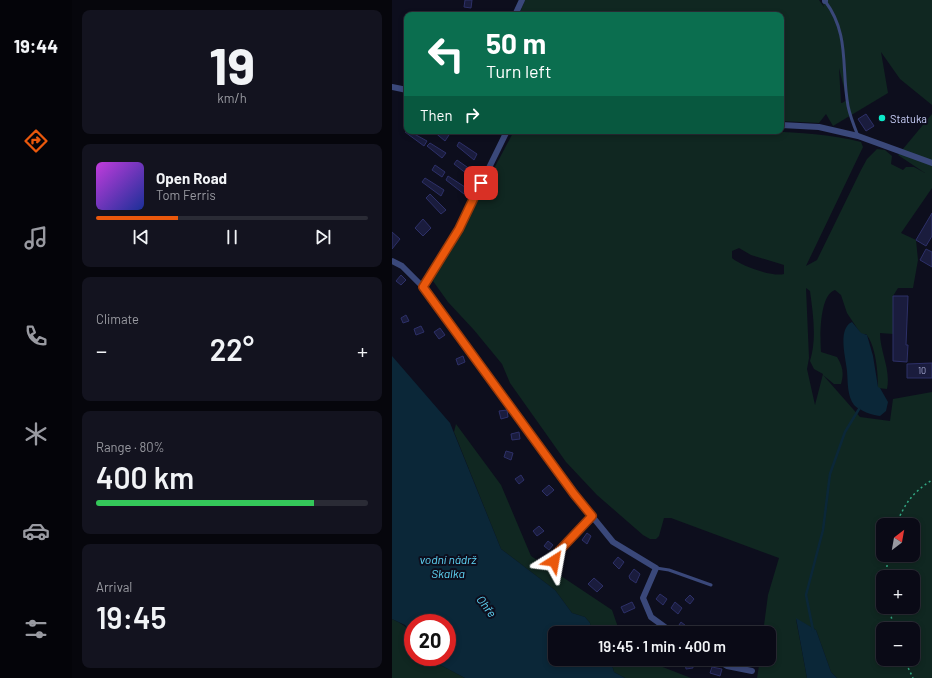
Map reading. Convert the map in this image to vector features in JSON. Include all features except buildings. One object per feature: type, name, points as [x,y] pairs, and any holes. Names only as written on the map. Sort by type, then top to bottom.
[{"type":"street","points":[[516,12],[522,0]]},
{"type":"street","points":[[392,87],[404,89]]},
{"type":"street","points":[[784,125],[819,127],[858,136],[932,163]]},
{"type":"street","points":[[423,287],[459,229],[506,134]]},
{"type":"street","points":[[392,261],[402,266],[423,287],[574,494],[614,542],[656,568],[643,598],[651,617],[663,626]]},
{"type":"street","points":[[727,666],[752,671]]},
{"type":"lane","points":[[825,1],[839,24],[843,44],[848,105],[858,136]]},
{"type":"lane","points":[[554,561],[558,552],[592,516]]},
{"type":"lane","points":[[656,568],[668,570],[711,585]]},
{"type":"path","points":[[899,518],[904,507],[913,494],[932,480]]},
{"type":"path","points":[[907,666],[913,678]]},
{"type":"green space","points":[[525,0],[819,0],[824,7],[822,0],[932,0],[932,105],[900,79],[881,52],[888,93],[833,126],[826,114],[819,123],[784,121],[784,12],[520,12]],"holes":[[[839,68],[847,100],[841,103]]]},
{"type":"green space","points":[[932,114],[932,188],[901,233],[916,240],[918,260],[913,288],[898,288],[893,296],[893,334],[880,333],[880,340],[888,374],[887,389],[878,388],[878,374],[872,345],[866,334],[861,334],[847,313],[841,295],[835,290],[826,300],[823,308],[821,352],[837,357],[841,364],[842,370],[841,384],[834,384],[823,375],[860,417],[890,421],[893,399],[932,392],[932,678],[837,678],[831,672],[816,630],[796,619],[807,678],[757,678],[759,666],[776,666],[776,626],[764,626],[768,595],[779,558],[671,518],[664,518],[659,536],[656,539],[650,539],[643,535],[597,495],[566,462],[510,383],[502,364],[474,330],[448,302],[433,281],[438,267],[459,234],[512,134],[784,134],[784,132],[804,133],[861,142],[863,147],[806,266],[817,260],[861,170],[867,159],[877,149],[885,150],[892,156],[891,164],[903,170],[906,167],[914,167],[925,173],[898,155]],"holes":[[[739,248],[751,255],[784,265],[784,274],[772,274],[742,264],[732,258],[732,251]],[[806,288],[810,291],[814,326],[810,361],[814,369],[823,374],[815,405],[807,369],[809,358]]]},
{"type":"green space","points":[[456,424],[501,485],[531,556],[612,610],[618,626],[590,626],[590,623],[585,617],[572,613],[555,590],[501,549],[454,432]]},
{"type":"green space","points":[[392,619],[404,626],[404,666],[442,666],[465,678],[392,678]]},
{"type":"green space","points":[[612,666],[660,666],[691,678],[625,678],[614,672]]},
{"type":"water","points":[[852,322],[861,333],[867,335],[873,356],[878,387],[888,402],[886,411],[880,416],[870,414],[859,409],[854,405],[850,397],[844,352],[844,337],[847,326]]},
{"type":"water","name":"vodní nádrž Skalka","points":[[392,356],[450,423],[501,549],[555,590],[572,613],[585,617],[590,623],[590,626],[548,626],[548,666],[612,666],[614,672],[625,678],[465,678],[442,666],[456,666],[456,614],[404,614],[404,625],[392,619]]},
{"type":"water","points":[[796,618],[816,630],[831,672],[837,678],[807,678]]},
{"type":"waterway","points":[[813,630],[806,595],[823,530],[830,474],[845,432],[859,409]]},
{"type":"place","name":"Statuka","points":[[882,118]]},
{"type":"route","points":[[481,183],[459,229],[423,287],[574,494],[592,516],[558,552],[554,561]]},
{"type":"water label","name":"Ohře","points":[[487,606]]}]
